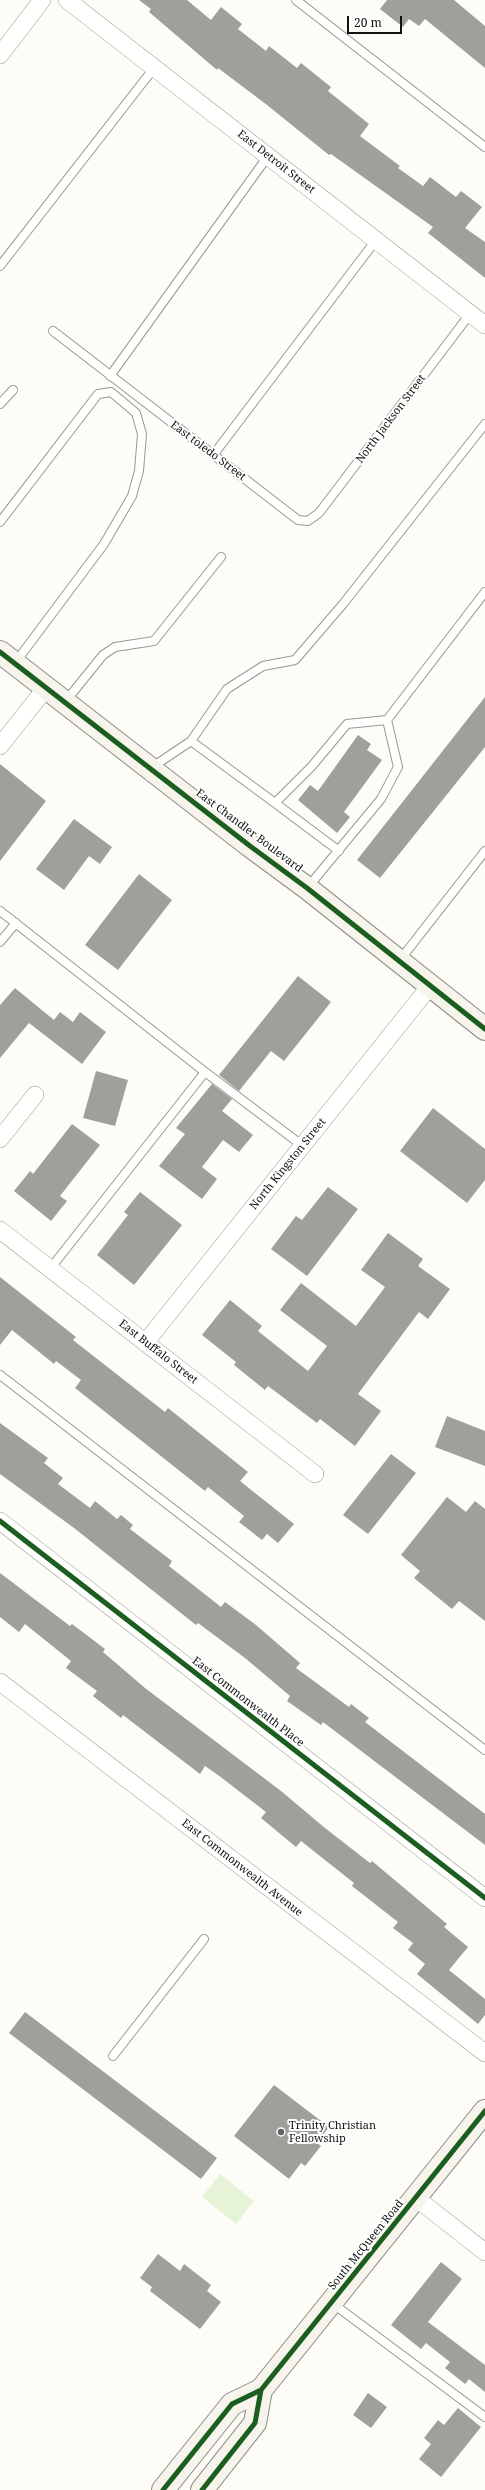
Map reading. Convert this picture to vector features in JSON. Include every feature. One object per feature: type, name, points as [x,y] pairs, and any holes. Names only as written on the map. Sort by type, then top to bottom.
[{"type":"main road","name":"East Chandler Boulevard","points":[[7,658],[307,888],[485,1028]]},
{"type":"main road","name":"South McQueen Road","points":[[163,2490],[232,2404],[261,2390],[485,2111]]},
{"type":"main road","name":"South McQueen Road","points":[[202,2490],[255,2423],[261,2390]]},
{"type":"street","points":[[0,55],[42,0]]},
{"type":"street","name":"East Detroit Street","points":[[67,0],[485,325]]},
{"type":"street","points":[[0,746],[46,688]]},
{"type":"street","name":"North Kingston Street","points":[[145,1343],[430,986]]},
{"type":"street","points":[[0,1139],[35,1095]]},
{"type":"street","name":"East Buffalo Street","points":[[0,1230],[315,1474]]},
{"type":"street","name":"East Commonwealth Place","points":[[0,1521],[485,1898]]},
{"type":"street","name":"East Commonwealth Avenue","points":[[0,1682],[485,2053]]},
{"type":"street","points":[[416,2198],[485,2252]]},
{"type":"lane","points":[[296,0],[485,147]]},
{"type":"lane","points":[[0,266],[154,68]]},
{"type":"lane","points":[[110,376],[268,156]]},
{"type":"lane","points":[[214,454],[376,240]]},
{"type":"lane","name":"North Jackson Street","points":[[308,521],[319,513],[470,314]]},
{"type":"lane","name":"East toledo Street","points":[[53,332],[214,454],[298,520],[308,521]]},
{"type":"lane","points":[[0,404],[13,390]]},
{"type":"lane","points":[[0,522],[98,394],[111,392],[136,413],[142,434],[139,471],[132,496],[104,544],[7,658]]},
{"type":"lane","points":[[150,769],[191,741],[227,689],[263,666],[295,660],[343,604],[485,424]]},
{"type":"lane","points":[[65,702],[103,655],[115,647],[154,641],[221,557]]},
{"type":"lane","points":[[275,803],[312,766],[347,724],[387,720],[485,592]]},
{"type":"lane","points":[[307,888],[339,851],[380,799],[398,767],[387,720]]},
{"type":"lane","points":[[191,741],[339,851]]},
{"type":"lane","points":[[399,961],[485,851]]},
{"type":"lane","points":[[0,910],[205,1072],[303,1146]]},
{"type":"lane","points":[[0,942],[16,923]]},
{"type":"lane","points":[[50,1269],[205,1072]]},
{"type":"lane","points":[[0,1375],[485,1750]]},
{"type":"lane","points":[[113,2056],[204,1939]]},
{"type":"lane","points":[[332,2303],[485,2417]]},
{"type":"green space","points":[[220,2174],[254,2201],[236,2224],[202,2197]]},
{"type":"building","points":[[139,0],[187,0],[211,20],[221,7],[242,24],[238,29],[266,51],[269,46],[297,68],[301,63],[331,87],[328,91],[369,124],[360,136],[400,166],[398,168],[423,186],[430,177],[456,197],[461,191],[482,207],[465,228],[485,242],[485,278],[428,233],[433,227],[331,154],[329,155],[267,105],[218,68],[217,70],[149,12],[151,9]]},
{"type":"building","points":[[387,0],[454,0],[485,26],[485,68],[425,19],[419,26],[409,19],[403,27],[380,9]]},
{"type":"building","points":[[485,697],[485,747],[380,878],[357,860]]},
{"type":"building","points":[[358,735],[371,744],[367,750],[382,760],[344,812],[350,817],[337,833],[298,800],[310,785],[318,791]]},
{"type":"building","points":[[0,764],[46,801],[0,861]]},
{"type":"building","points":[[74,819],[112,847],[100,864],[89,856],[64,890],[36,869]]},
{"type":"building","points":[[139,874],[172,900],[118,970],[85,945]]},
{"type":"building","points":[[298,976],[331,1002],[284,1061],[271,1051],[239,1091],[219,1075]]},
{"type":"building","points":[[15,988],[54,1020],[60,1012],[73,1022],[80,1012],[106,1032],[82,1064],[29,1023],[0,1058],[0,1005]]},
{"type":"building","points":[[96,1071],[128,1080],[115,1126],[83,1118]]},
{"type":"building","points":[[212,1084],[232,1099],[222,1111],[253,1135],[239,1152],[223,1140],[202,1167],[217,1179],[202,1199],[159,1166],[185,1134],[176,1128]]},
{"type":"building","points":[[433,1108],[485,1149],[485,1180],[467,1203],[400,1151]]},
{"type":"building","points":[[72,1124],[100,1145],[60,1196],[67,1201],[51,1221],[14,1191],[30,1171],[33,1174]]},
{"type":"building","points":[[328,1187],[358,1209],[307,1276],[271,1249],[296,1216],[302,1220]]},
{"type":"building","points":[[140,1192],[182,1225],[134,1285],[97,1255],[128,1215],[124,1212]]},
{"type":"building","points":[[388,1233],[423,1259],[418,1266],[450,1289],[428,1319],[419,1312],[358,1394],[381,1411],[355,1446],[320,1419],[317,1423],[268,1386],[265,1390],[234,1365],[236,1362],[202,1335],[230,1300],[262,1326],[258,1331],[308,1371],[327,1346],[280,1310],[301,1283],[356,1326],[385,1287],[361,1270]]},
{"type":"building","points":[[0,1277],[76,1337],[73,1340],[165,1412],[168,1408],[248,1472],[240,1481],[294,1524],[278,1543],[267,1534],[262,1540],[239,1522],[244,1516],[208,1487],[205,1491],[75,1388],[81,1380],[56,1361],[54,1364],[12,1330],[0,1345]]},
{"type":"building","points":[[447,1416],[485,1431],[485,1466],[435,1447]]},
{"type":"building","points":[[0,1423],[48,1458],[44,1463],[63,1478],[58,1484],[90,1508],[95,1501],[117,1519],[121,1515],[133,1525],[130,1529],[172,1561],[169,1566],[221,1607],[225,1602],[256,1625],[300,1663],[296,1668],[349,1707],[351,1704],[369,1718],[365,1722],[485,1814],[485,1845],[323,1722],[321,1725],[287,1701],[290,1696],[245,1658],[198,1623],[196,1625],[74,1528],[0,1474]]},
{"type":"building","points":[[391,1454],[416,1473],[368,1534],[343,1515]]},
{"type":"building","points":[[447,1497],[466,1512],[475,1501],[485,1509],[485,1621],[459,1601],[452,1609],[414,1578],[420,1571],[401,1555]]},
{"type":"building","points":[[0,1573],[70,1626],[72,1624],[105,1649],[103,1652],[145,1688],[281,1791],[370,1863],[372,1861],[447,1924],[444,1927],[468,1947],[449,1970],[485,1999],[485,2015],[478,2024],[417,1974],[425,1964],[408,1950],[413,1943],[393,1928],[398,1922],[352,1886],[354,1883],[301,1841],[296,1847],[261,1818],[266,1812],[218,1775],[205,1766],[200,1774],[123,1715],[121,1718],[93,1696],[97,1691],[66,1668],[71,1661],[25,1624],[19,1632],[0,1617]]},
{"type":"building","points":[[25,2012],[217,2158],[201,2179],[9,2033]]},
{"type":"building","name":"Trinity Christian Fellowship","points":[[274,2085],[329,2127],[317,2143],[321,2146],[305,2166],[301,2163],[289,2179],[234,2136]]},
{"type":"building","points":[[158,2254],[180,2271],[184,2264],[211,2285],[207,2291],[221,2302],[200,2329],[150,2291],[152,2287],[140,2278]]},
{"type":"building","points":[[441,2262],[462,2279],[428,2322],[485,2365],[485,2392],[469,2379],[465,2384],[445,2368],[450,2362],[426,2343],[421,2349],[391,2325]]},
{"type":"building","points":[[368,2393],[387,2407],[371,2428],[353,2415]]},
{"type":"building","points":[[458,2408],[481,2427],[441,2477],[419,2459],[431,2444],[424,2438],[438,2420],[444,2425]]},
{"type":"cycle path","points":[[0,652],[250,846],[307,888],[485,1029]]},
{"type":"cycle path","points":[[0,1521],[485,1898]]},
{"type":"cycle path","points":[[163,2490],[232,2404],[261,2390],[485,2111]]},
{"type":"cycle path","points":[[202,2490],[255,2423],[261,2390]]},
{"type":"place","name":"Trinity Christian Fellowship","points":[[281,2132]]}]
